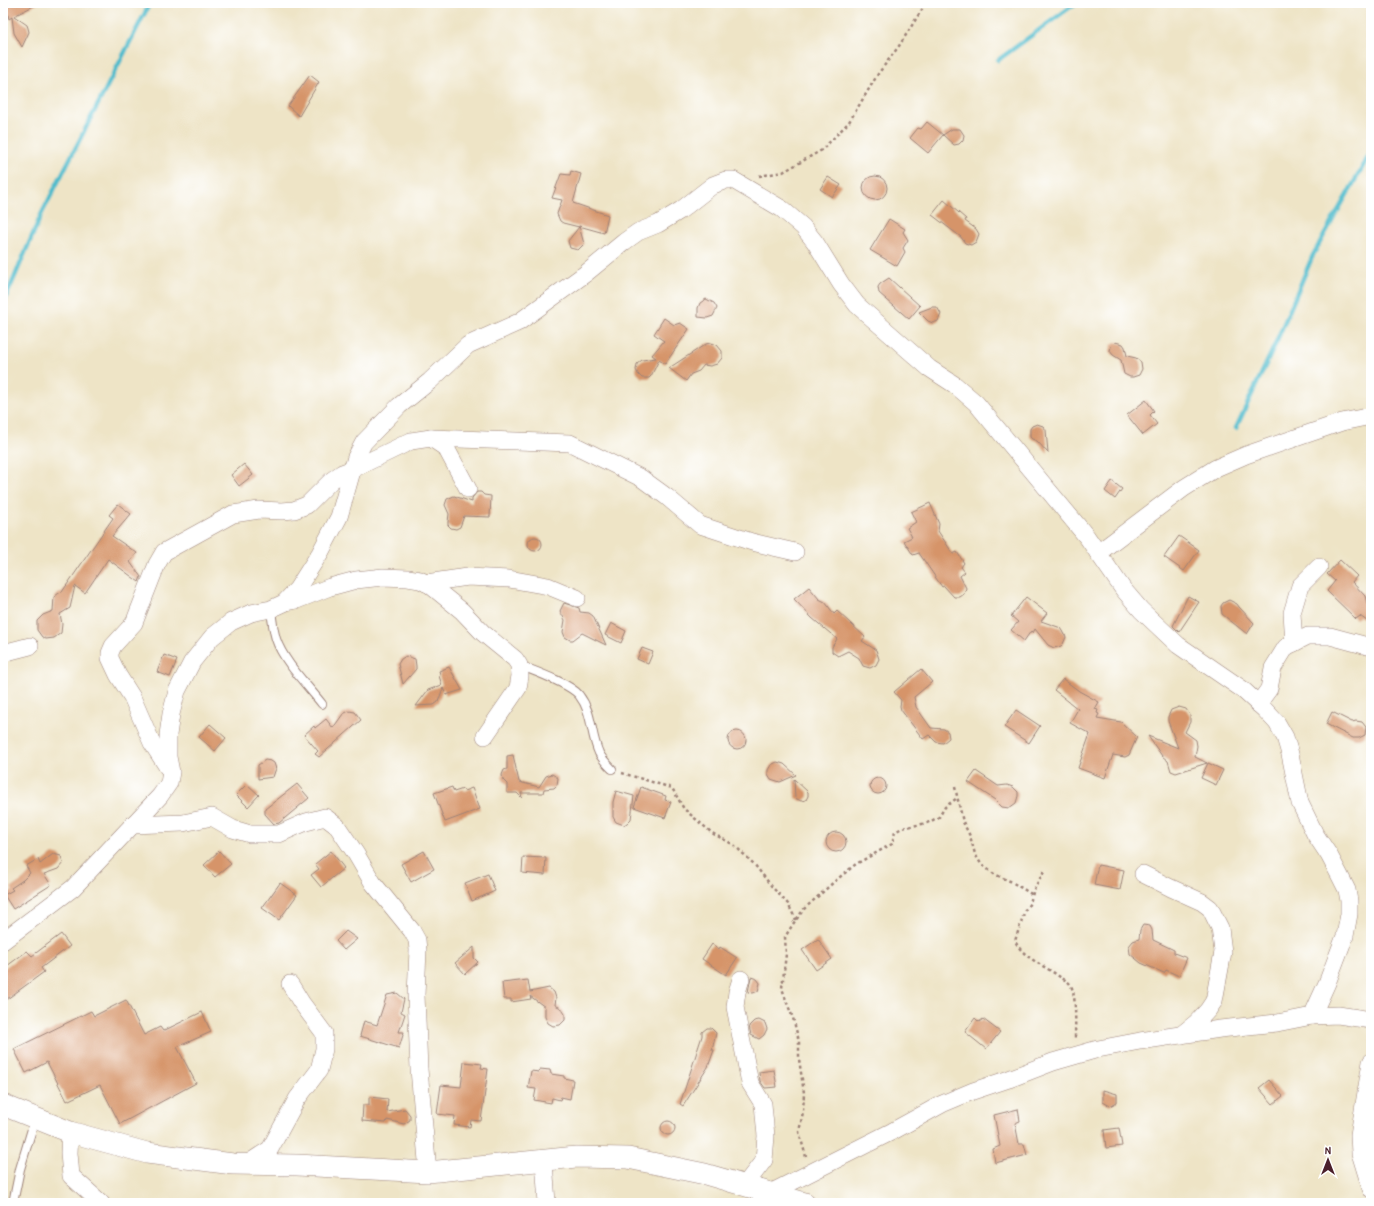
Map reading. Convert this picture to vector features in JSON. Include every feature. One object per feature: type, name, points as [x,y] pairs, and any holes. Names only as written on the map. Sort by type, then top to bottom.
[{"type":"street","points":[[277,606],[297,590],[340,517],[356,457],[364,442],[399,406],[430,381],[468,345],[519,322],[585,274],[638,232],[658,224],[681,210],[713,184],[726,180],[733,180],[782,209],[803,227],[815,242],[841,284],[857,305],[929,368],[955,385],[976,402],[1070,517],[1098,553],[1123,589],[1141,610],[1178,645],[1242,689],[1276,723],[1285,737],[1300,803],[1315,834],[1329,855],[1340,876],[1347,890],[1349,901],[1349,914],[1344,936],[1327,984],[1312,1016]]},
{"type":"street","points":[[1098,553],[1184,488],[1216,468],[1246,455],[1342,422],[1371,416]]},
{"type":"street","points":[[431,438],[446,448],[468,490]]},
{"type":"street","points":[[171,772],[152,743],[132,697],[118,675],[110,658],[110,653],[113,646],[134,623],[157,564],[164,552],[233,514],[258,510],[294,510],[307,505],[332,480],[342,473],[411,441],[431,438],[570,443],[641,478],[667,497],[700,525],[752,542],[795,552]]},
{"type":"street","points":[[1294,643],[1292,613],[1300,586],[1319,567]]},
{"type":"street","points":[[3,941],[73,888],[160,796],[169,783],[171,772],[168,757],[168,735],[170,714],[177,690],[192,662],[212,637],[231,622],[251,613],[297,600],[330,587],[356,580],[383,577],[408,578],[430,585],[462,611],[483,633],[515,659],[519,665],[520,676],[518,688],[485,736]]},
{"type":"street","points":[[426,583],[468,577],[509,578],[548,586],[577,598]]},
{"type":"street","points":[[1258,704],[1270,690],[1273,668],[1286,647],[1308,636],[1330,636],[1371,647]]},
{"type":"street","points":[[3,653],[30,646]]},
{"type":"street","points":[[132,825],[183,823],[212,817],[233,829],[250,834],[279,834],[306,822],[325,817],[337,826],[373,883],[412,931],[416,940],[418,950],[416,995],[419,1069],[428,1172]]},
{"type":"street","points":[[1143,874],[1202,902],[1210,908],[1220,928],[1223,952],[1214,1001],[1196,1023],[1180,1035]]},
{"type":"street","points":[[741,979],[735,1007],[750,1084],[763,1104],[766,1136],[764,1160],[744,1186]]},
{"type":"street","points":[[247,1164],[270,1149],[297,1099],[319,1070],[324,1049],[324,1033],[290,984]]},
{"type":"street","points":[[771,1198],[811,1172],[893,1131],[942,1104],[1053,1062],[1098,1049],[1140,1041],[1277,1023],[1312,1016],[1338,1015],[1371,1020]]},
{"type":"street","points":[[1371,1062],[1359,1135],[1360,1154],[1371,1190]]},
{"type":"street","points":[[3,1105],[70,1132],[147,1153],[233,1164],[428,1172],[576,1157],[628,1158],[705,1174],[744,1186],[771,1198],[805,1203]]},
{"type":"street","points":[[70,1132],[69,1153],[71,1176],[101,1203]]},
{"type":"street","points":[[544,1160],[547,1203]]},
{"type":"lane","points":[[277,606],[273,625],[276,640],[285,657],[322,704]]},
{"type":"lane","points":[[519,665],[565,685],[578,694],[588,709],[598,752],[604,762],[612,769]]},
{"type":"lane","points":[[13,1203],[20,1169],[29,1143],[35,1118]]},
{"type":"path","points":[[733,180],[783,172],[822,150],[849,122],[878,74],[899,46],[926,3]]},
{"type":"path","points":[[612,769],[672,788],[684,809],[712,833],[734,845],[754,864],[788,904],[796,920]]},
{"type":"path","points":[[955,787],[962,822],[970,836],[975,854],[981,864],[994,874],[1010,881],[1033,895]]},
{"type":"path","points":[[811,1172],[799,1132],[803,1112],[804,1093],[800,1059],[800,1041],[782,988],[786,961],[785,937],[804,909],[851,868],[892,844],[895,832],[902,828],[927,823],[939,817],[946,807],[957,798]]},
{"type":"path","points":[[1044,871],[1040,877],[1030,903],[1025,910],[1015,941],[1019,948],[1030,959],[1052,971],[1070,984],[1074,1001],[1075,1056]]},
{"type":"building","points":[[5,3],[39,3],[14,16],[27,25],[28,28],[29,32],[22,47],[14,33],[12,17],[9,19]]},
{"type":"building","points":[[310,75],[319,82],[299,116],[288,106]]},
{"type":"building","points":[[927,122],[943,135],[928,153],[910,138],[918,128],[921,129]]},
{"type":"building","points":[[952,129],[960,129],[964,135],[963,140],[959,144],[954,145],[943,135]]},
{"type":"building","points":[[571,171],[581,174],[573,203],[608,215],[604,233],[579,226],[584,244],[578,250],[570,248],[568,241],[579,227],[560,221],[557,214],[562,200],[552,198],[561,174],[570,175]]},
{"type":"building","points":[[875,176],[880,177],[886,183],[886,193],[880,199],[875,200],[870,199],[864,193],[863,188],[864,183],[870,177]]},
{"type":"building","points":[[828,177],[841,185],[832,197],[820,189]]},
{"type":"building","points":[[944,200],[966,219],[965,221],[976,229],[979,234],[976,242],[971,245],[965,243],[961,237],[932,215]]},
{"type":"building","points":[[889,219],[905,229],[903,232],[908,240],[903,248],[905,252],[897,266],[870,250]]},
{"type":"building","points":[[889,278],[920,306],[909,319],[879,293],[878,287],[880,284]]},
{"type":"building","points":[[706,299],[714,303],[717,308],[713,316],[707,318],[698,317],[698,308],[700,303]]},
{"type":"building","points":[[932,307],[937,307],[941,314],[938,321],[933,323],[928,321],[919,312]]},
{"type":"building","points":[[664,318],[674,325],[680,323],[689,329],[665,364],[659,360],[651,376],[649,378],[642,378],[636,370],[637,364],[642,360],[656,358],[652,355],[664,341],[654,334]]},
{"type":"building","points":[[1115,342],[1123,344],[1127,356],[1136,358],[1141,362],[1142,369],[1139,375],[1130,377],[1124,374],[1121,360],[1110,351],[1111,346]]},
{"type":"building","points":[[710,343],[717,345],[722,351],[722,358],[717,364],[710,366],[704,365],[699,371],[691,374],[686,381],[669,368],[706,344]]},
{"type":"building","points":[[1146,400],[1154,411],[1150,415],[1157,424],[1143,435],[1127,415]]},
{"type":"building","points":[[1037,424],[1043,426],[1046,430],[1048,453],[1037,441],[1030,437],[1030,429],[1032,426]]},
{"type":"building","points":[[244,464],[253,475],[239,486],[231,475]]},
{"type":"building","points":[[1112,481],[1122,489],[1115,499],[1105,491]]},
{"type":"building","points":[[477,492],[491,496],[490,517],[464,516],[460,527],[456,529],[451,528],[448,525],[449,514],[445,505],[447,499],[454,496],[472,502],[472,498]]},
{"type":"building","points":[[930,503],[939,524],[938,531],[953,554],[957,552],[964,563],[961,567],[965,572],[960,576],[966,588],[964,594],[960,597],[954,597],[944,586],[942,587],[919,553],[913,555],[904,541],[912,537],[907,528],[916,522],[911,512]]},
{"type":"building","points":[[118,504],[131,514],[112,536],[137,553],[130,562],[141,577],[139,582],[108,559],[85,593],[75,586],[70,608],[60,614],[62,624],[61,633],[54,638],[46,639],[42,637],[37,630],[37,621],[43,615],[53,611],[54,597],[62,592],[113,518],[109,515]]},
{"type":"building","points":[[1179,536],[1199,550],[1184,571],[1164,557]]},
{"type":"building","points":[[532,537],[538,537],[542,541],[542,547],[538,551],[532,551],[528,547],[528,541]]},
{"type":"building","points":[[1340,560],[1357,576],[1352,582],[1365,596],[1371,624],[1360,616],[1356,619],[1327,591],[1335,581],[1327,574]]},
{"type":"building","points":[[809,587],[819,599],[825,602],[834,614],[837,611],[865,637],[862,641],[876,650],[879,659],[876,665],[870,668],[863,666],[859,658],[848,651],[838,656],[832,652],[832,647],[837,639],[812,618],[794,599]]},
{"type":"building","points":[[1188,596],[1199,602],[1179,632],[1173,626]]},
{"type":"building","points":[[1026,597],[1047,613],[1041,621],[1061,628],[1066,637],[1061,646],[1054,648],[1048,645],[1035,629],[1033,633],[1031,631],[1024,641],[1011,630],[1018,622],[1011,616]]},
{"type":"building","points":[[1229,600],[1237,604],[1254,623],[1247,634],[1222,614],[1221,606]]},
{"type":"building","points":[[564,603],[579,608],[580,612],[589,613],[593,616],[606,645],[582,633],[573,640],[565,637],[563,632],[565,620],[560,611]]},
{"type":"building","points":[[611,623],[626,631],[621,643],[605,635]]},
{"type":"building","points":[[642,648],[653,652],[648,664],[637,659]]},
{"type":"building","points":[[164,655],[177,660],[170,677],[157,672]]},
{"type":"building","points":[[406,656],[415,659],[416,669],[403,684],[398,664],[401,659]]},
{"type":"building","points":[[449,667],[462,690],[446,695],[443,688],[438,702],[434,705],[416,706],[428,690],[442,685],[439,671]]},
{"type":"building","points":[[921,669],[932,682],[914,697],[916,707],[931,728],[944,729],[948,732],[949,738],[943,743],[936,742],[929,735],[923,739],[901,710],[901,700],[894,692]]},
{"type":"building","points":[[1063,679],[1079,691],[1099,702],[1095,709],[1098,710],[1097,713],[1099,714],[1097,718],[1121,722],[1137,737],[1129,755],[1125,757],[1113,755],[1105,778],[1078,768],[1090,734],[1070,723],[1078,709],[1054,690]]},
{"type":"building","points":[[1179,707],[1186,709],[1190,715],[1190,722],[1185,732],[1196,740],[1197,746],[1195,757],[1207,763],[1176,773],[1171,771],[1168,761],[1162,756],[1148,736],[1178,748],[1168,721],[1168,717],[1171,710]]},
{"type":"building","points":[[1016,710],[1040,726],[1029,743],[1004,727]]},
{"type":"building","points":[[349,711],[355,712],[361,720],[319,757],[315,754],[318,751],[304,735],[314,726],[315,728],[326,719],[333,728],[343,714]]},
{"type":"building","points":[[1332,712],[1352,722],[1362,722],[1366,727],[1365,735],[1359,738],[1353,738],[1326,724]]},
{"type":"building","points":[[210,724],[226,738],[215,751],[199,737]]},
{"type":"building","points":[[737,731],[743,734],[746,740],[743,746],[737,749],[731,746],[728,740],[731,734]]},
{"type":"building","points":[[513,755],[519,782],[539,787],[546,776],[552,774],[558,778],[557,785],[554,788],[544,789],[543,793],[521,793],[522,798],[517,793],[507,793],[507,784],[503,780],[502,775],[504,770],[507,769],[507,756]]},
{"type":"building","points":[[265,760],[274,763],[276,769],[273,777],[258,779],[258,765]]},
{"type":"building","points":[[777,762],[784,764],[796,775],[780,782],[771,779],[768,774],[768,770],[771,765]]},
{"type":"building","points":[[1208,763],[1223,770],[1216,785],[1201,778]]},
{"type":"building","points":[[976,771],[998,786],[1007,785],[1013,787],[1018,792],[1016,803],[1009,808],[1002,807],[995,800],[968,782]]},
{"type":"building","points":[[878,778],[884,780],[886,786],[884,792],[878,794],[872,792],[870,786],[872,780]]},
{"type":"building","points":[[794,779],[808,792],[806,800],[801,801],[795,798]]},
{"type":"building","points":[[247,784],[259,795],[248,807],[236,795]]},
{"type":"building","points":[[297,784],[309,798],[279,823],[274,824],[265,814],[265,809]]},
{"type":"building","points":[[452,787],[454,792],[472,788],[480,809],[445,822],[434,793]]},
{"type":"building","points":[[641,787],[666,796],[665,800],[671,802],[665,818],[634,807]]},
{"type":"building","points":[[616,791],[634,796],[631,819],[624,825],[616,822],[613,817],[613,802]]},
{"type":"building","points":[[836,832],[843,835],[846,842],[843,849],[836,852],[829,849],[826,842],[829,835]]},
{"type":"building","points":[[219,851],[231,864],[215,877],[204,865]]},
{"type":"building","points":[[331,851],[344,868],[321,887],[311,875],[319,869],[315,864]]},
{"type":"building","points":[[424,851],[434,869],[411,882],[401,864]]},
{"type":"building","points":[[53,854],[61,856],[63,863],[58,869],[44,874],[51,885],[13,909],[4,895],[13,890],[11,888],[30,873],[26,866],[38,859],[40,864]]},
{"type":"building","points":[[523,857],[546,858],[545,875],[522,873]]},
{"type":"building","points":[[1098,865],[1124,870],[1120,890],[1094,885]]},
{"type":"building","points":[[488,874],[495,891],[472,901],[465,883]]},
{"type":"building","points":[[280,883],[297,895],[279,920],[262,908]]},
{"type":"building","points":[[1143,925],[1150,926],[1153,940],[1174,950],[1174,953],[1187,958],[1179,976],[1166,970],[1164,973],[1141,963],[1130,954],[1129,946],[1133,941],[1139,939],[1140,930]]},
{"type":"building","points":[[346,931],[357,939],[344,950],[336,941]]},
{"type":"building","points":[[61,934],[70,946],[41,968],[44,972],[3,1002],[3,969],[27,951],[32,956]]},
{"type":"building","points":[[818,939],[832,959],[816,970],[802,950]]},
{"type":"building","points":[[712,944],[719,949],[720,947],[737,958],[726,975],[702,959]]},
{"type":"building","points":[[474,947],[474,958],[478,962],[465,974],[455,963]]},
{"type":"building","points":[[751,977],[757,979],[760,983],[758,991],[753,993],[748,992]]},
{"type":"building","points":[[528,980],[530,992],[549,988],[554,992],[556,998],[555,1005],[561,1008],[565,1014],[565,1020],[560,1025],[553,1026],[548,1023],[545,1017],[545,1007],[530,996],[531,999],[511,1002],[511,999],[504,999],[502,983]]},
{"type":"building","points":[[397,993],[404,999],[401,1012],[405,1014],[399,1032],[404,1032],[399,1048],[360,1036],[364,1021],[377,1025],[387,995]]},
{"type":"building","points":[[126,1000],[144,1035],[160,1027],[163,1031],[202,1012],[211,1032],[177,1047],[196,1083],[120,1124],[100,1085],[67,1101],[47,1062],[26,1073],[14,1049],[91,1011],[94,1016]]},
{"type":"building","points":[[975,1018],[979,1022],[983,1019],[1000,1032],[986,1049],[965,1032]]},
{"type":"building","points":[[759,1020],[765,1023],[767,1029],[764,1035],[759,1039],[751,1035],[749,1026],[754,1021]]},
{"type":"building","points":[[707,1028],[711,1028],[716,1033],[712,1050],[714,1050],[708,1067],[683,1106],[680,1104],[702,1032]]},
{"type":"building","points":[[464,1062],[482,1064],[481,1068],[488,1069],[481,1121],[471,1120],[470,1127],[454,1125],[455,1116],[437,1114],[441,1085],[461,1087]]},
{"type":"building","points":[[540,1069],[550,1070],[551,1074],[564,1076],[564,1078],[573,1080],[570,1099],[561,1097],[560,1100],[552,1098],[551,1103],[534,1100],[536,1089],[528,1088],[531,1071],[539,1072]]},
{"type":"building","points":[[774,1070],[777,1087],[765,1088],[760,1081],[759,1072]]},
{"type":"building","points":[[1269,1080],[1283,1096],[1273,1104],[1259,1088]]},
{"type":"building","points":[[1103,1090],[1117,1094],[1117,1102],[1110,1106],[1103,1102]]},
{"type":"building","points":[[369,1097],[388,1099],[387,1112],[405,1109],[410,1115],[410,1120],[404,1124],[387,1120],[386,1123],[362,1121],[363,1105],[369,1105]]},
{"type":"building","points":[[1018,1109],[1020,1121],[1015,1123],[1019,1144],[1024,1144],[1027,1155],[995,1163],[993,1149],[1000,1146],[994,1115]]},
{"type":"building","points":[[668,1121],[673,1123],[675,1128],[673,1133],[668,1135],[663,1133],[661,1128],[663,1123]]},
{"type":"building","points":[[1119,1128],[1122,1146],[1106,1148],[1104,1130]]},
{"type":"waterway","points":[[3,304],[42,213],[150,3]]},
{"type":"waterway","points":[[998,60],[1076,3]]},
{"type":"waterway","points":[[1236,428],[1274,347],[1313,255],[1371,152]]}]
